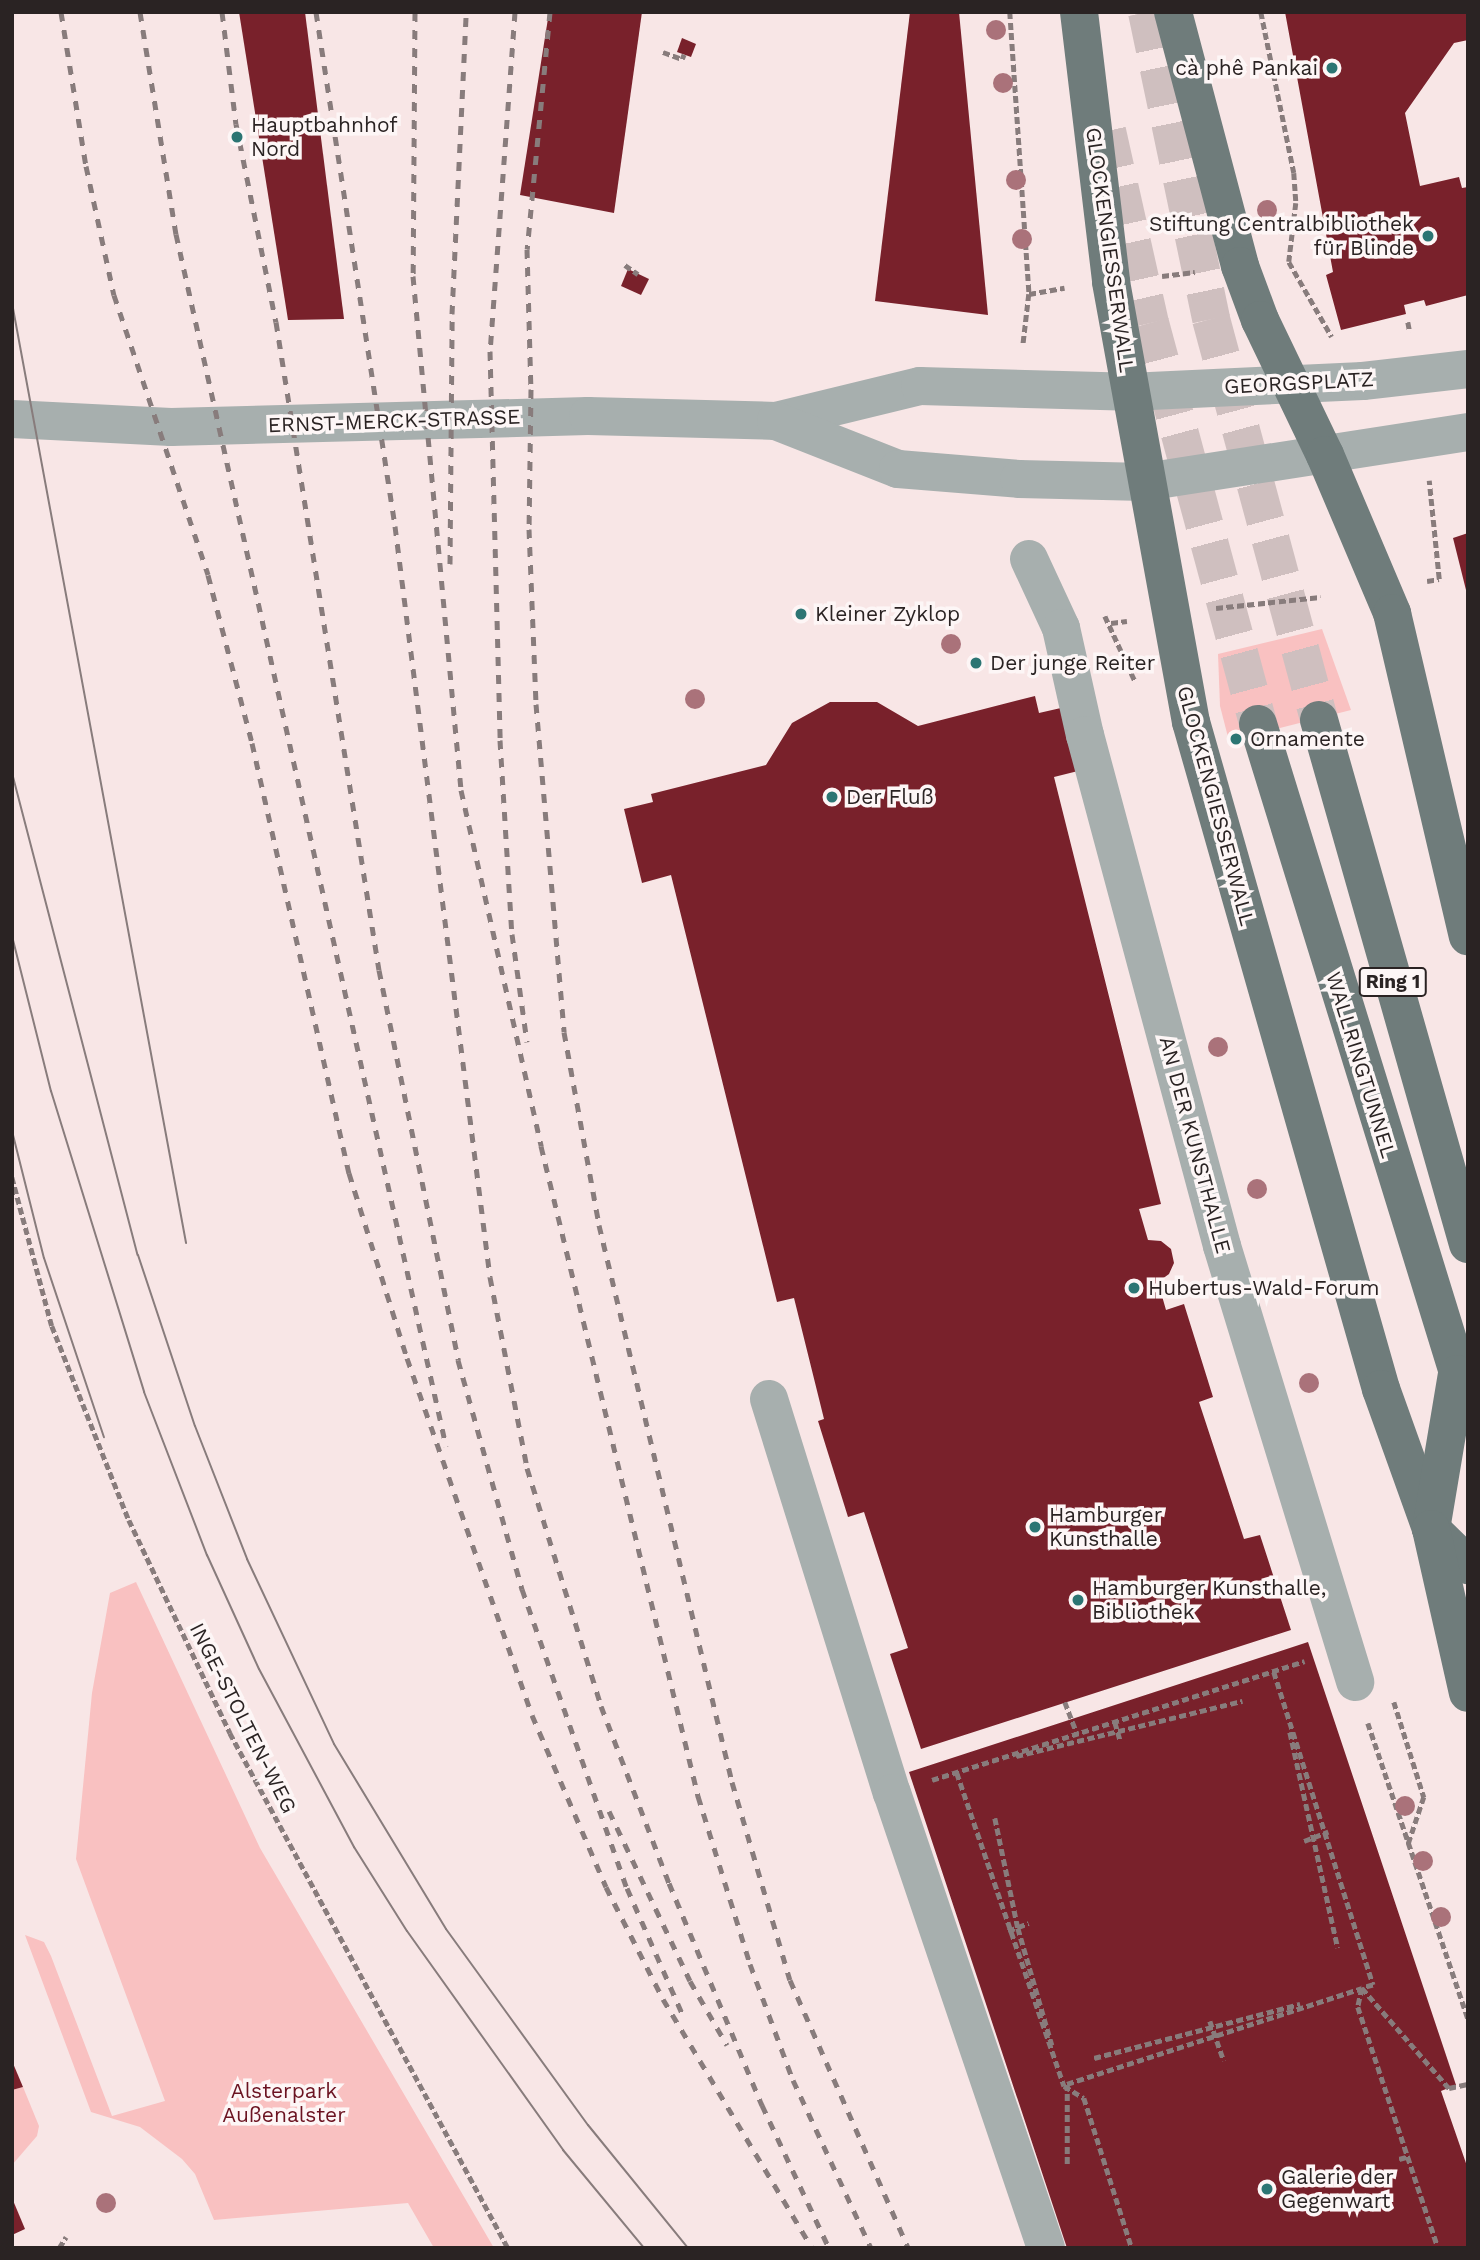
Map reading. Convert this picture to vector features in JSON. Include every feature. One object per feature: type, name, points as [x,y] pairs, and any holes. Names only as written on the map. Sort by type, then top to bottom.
[{"type":"main road","name":"GLOCKENGIESSERWALL","points":[[1079,12],[1111,282],[1145,482],[1191,722],[1381,1389],[1431,1529],[1468,1565]]},
{"type":"main road","points":[[1174,12],[1240,266],[1289,385],[1325,455],[1392,612],[1468,936]]},
{"type":"main road","name":"Ring 1","points":[[1319,720],[1468,1244]]},
{"type":"main road","name":"WALLRINGTUNNEL","points":[[1258,724],[1462,1390]]},
{"type":"main road","points":[[1462,1390],[1431,1529],[1468,1693]]},
{"type":"street","name":"GEORGSPLATZ","points":[[1129,392],[1289,385],[1468,369]]},
{"type":"street","name":"ERNST-MERCK-STRASSE","points":[[12,419],[171,427],[588,416],[776,421],[920,386],[1129,392]]},
{"type":"street","name":"ERNST-MERCK-STRASSE","points":[[776,421],[898,470],[1009,479],[1145,482],[1325,455]]},
{"type":"street","points":[[1325,455],[1468,432]]},
{"type":"street","name":"AN DER KUNSTHALLE","points":[[1029,559],[1062,628],[1085,735],[1218,1234],[1355,1682]]},
{"type":"street","points":[[769,1399],[892,1793],[1046,2248]]},
{"type":"path","points":[[1010,12],[1029,294],[1022,356]]},
{"type":"path","points":[[1261,12],[1294,173],[1296,202],[1289,262],[1338,346]]},
{"type":"path","points":[[663,52],[682,59],[684,54]]},
{"type":"path","points":[[625,265],[638,274]]},
{"type":"path","points":[[1162,276],[1206,271]]},
{"type":"path","points":[[1029,294],[1064,288]]},
{"type":"path","points":[[1425,475],[1432,488],[1431,525],[1439,579],[1427,581]]},
{"type":"path","points":[[1208,609],[1320,597]]},
{"type":"path","points":[[1103,613],[1111,623],[1140,693]]},
{"type":"path","points":[[1111,623],[1134,621]]},
{"type":"path","name":"INGE-STOLTEN-WEG","points":[[12,1177],[52,1326],[129,1520],[230,1733],[508,2248]]},
{"type":"path","points":[[892,1793],[1273,1672],[1344,1646]]},
{"type":"path","points":[[1094,2058],[1373,1985],[1328,1832],[1273,1672]]},
{"type":"path","points":[[1355,1682],[1468,2019]]},
{"type":"path","points":[[978,1766],[1242,1701]]},
{"type":"path","points":[[1065,1702],[1077,1734]]},
{"type":"path","points":[[1284,1704],[1316,1837],[1338,1948]]},
{"type":"path","points":[[1115,1722],[1120,1739]]},
{"type":"path","points":[[957,1773],[1008,1931],[1066,2085],[1084,2098],[1132,2248]]},
{"type":"path","points":[[995,1818],[1018,1928],[1066,2085],[1067,2174]]},
{"type":"path","points":[[1304,1841],[1328,1832]]},
{"type":"path","points":[[1008,1931],[1029,1923]]},
{"type":"path","points":[[1362,1988],[1449,2088],[1468,2084]]},
{"type":"path","points":[[1362,1988],[1358,2007],[1410,2156],[1438,2248]]},
{"type":"path","points":[[1066,2085],[1338,1994]]},
{"type":"path","points":[[1210,2021],[1224,2062]]},
{"type":"path","points":[[1399,2159],[1410,2156]]},
{"type":"path","points":[[59,2248],[66,2236]]},
{"type":"green space","points":[[1322,629],[1351,710],[1229,741],[1220,706],[1218,654]]},
{"type":"green space","name":"Alsterpark Außenalster","points":[[136,1582],[260,1848],[494,2248],[434,2248],[408,2203],[214,2220],[195,2174],[182,2159],[140,2127],[91,2112],[25,1935],[44,1942],[51,1956],[112,2116],[165,2101],[76,1859],[92,1693],[110,1593]]},
{"type":"green space","points":[[23,2087],[39,2126],[37,2136],[12,2165],[12,2090]]},
{"type":"building","points":[[239,12],[305,12],[344,319],[288,320]]},
{"type":"building","points":[[549,12],[642,12],[614,213],[520,195]]},
{"type":"building","points":[[910,12],[959,12],[988,315],[875,301]]},
{"type":"building","points":[[1285,12],[1468,12],[1468,40],[1454,43],[1405,113],[1420,186],[1459,177],[1462,188],[1468,187],[1468,295],[1426,306],[1424,300],[1404,305],[1406,314],[1341,330],[1326,275],[1333,272]]},
{"type":"building","points":[[682,38],[696,44],[691,57],[677,52]]},
{"type":"building","points":[[628,269],[649,279],[641,295],[621,286]]},
{"type":"building","points":[[1468,533],[1468,594],[1467,594],[1453,538]]},
{"type":"building","points":[[1035,696],[1039,713],[1074,705],[1090,768],[1054,777],[1161,1204],[1139,1209],[1148,1240],[1161,1241],[1171,1249],[1174,1263],[1169,1274],[1158,1282],[1166,1310],[1184,1304],[1213,1397],[1199,1402],[1244,1539],[1260,1535],[1291,1630],[921,1749],[890,1654],[908,1648],[864,1512],[848,1517],[818,1421],[824,1419],[794,1298],[777,1302],[671,875],[642,883],[624,809],[653,802],[651,794],[766,765],[792,723],[830,702],[877,702],[918,726]]},
{"type":"building","points":[[1308,1642],[1456,2085],[1441,2091],[1468,2169],[1468,2248],[1067,2248],[909,1772]]},
{"type":"building","points":[[12,2061],[23,2087],[12,2090]]},
{"type":"building","points":[[12,2198],[25,2229],[12,2235]]},
{"type":"tunnel","points":[[1147,12],[1211,319],[1319,720]]},
{"type":"tunnel","points":[[1107,131],[1150,323],[1258,724]]},
{"type":"tram line","points":[[12,303],[186,1243]]},
{"type":"tram line","points":[[12,773],[138,1255],[195,1426],[247,1559],[334,1744],[446,1929],[588,2125],[688,2248]]},
{"type":"tram line","points":[[12,936],[51,1091],[144,1392],[207,1555],[259,1669],[354,1847],[407,1931],[563,2150],[644,2248]]},
{"type":"tram line","points":[[12,1131],[44,1258],[104,1437]]},
{"type":"railway","points":[[61,12],[86,166],[114,295],[208,575],[252,743],[349,1173],[407,1358],[532,1715],[606,1887],[663,1999],[812,2248]]},
{"type":"railway","points":[[140,12],[176,234],[446,1446]]},
{"type":"railway","points":[[222,12],[236,124],[276,322],[379,970],[458,1360],[522,1589],[627,1888],[684,2018]]},
{"type":"railway","points":[[316,12],[395,526],[490,1277],[527,1468],[601,1706],[669,1883],[762,2105],[829,2248]]},
{"type":"railway","points":[[415,12],[413,276],[461,790],[541,1146],[698,1796],[750,1964],[793,2080],[871,2248]]},
{"type":"railway","points":[[450,564],[452,314],[466,12]]},
{"type":"railway","points":[[515,12],[490,351],[500,740],[512,934],[527,1042]]},
{"type":"railway","points":[[550,12],[527,249],[531,389],[529,529],[536,704],[564,1032],[599,1225],[732,1782],[790,1980],[908,2248]]},
{"type":"railway","points":[[609,1811],[690,1981],[727,2045]]},
{"type":"place","name":"cà phê Pankai","points":[[1332,68]]},
{"type":"place","name":"Hauptbahnhof Nord","points":[[237,137]]},
{"type":"place","name":"Stiftung Centralbibliothek für Blinde","points":[[1428,236]]},
{"type":"place","name":"Kleiner Zyklop","points":[[801,614]]},
{"type":"place","name":"Der junge Reiter","points":[[976,663]]},
{"type":"place","name":"Ornamente","points":[[1236,739]]},
{"type":"place","name":"Der Fluß","points":[[832,797]]},
{"type":"place","name":"Hubertus-Wald-Forum","points":[[1134,1288]]},
{"type":"place","name":"Hamburger Kunsthalle","points":[[1035,1527]]},
{"type":"place","name":"Hamburger Kunsthalle, Bibliothek","points":[[1078,1600]]},
{"type":"place","name":"Galerie der Gegenwart","points":[[1267,2189]]}]
